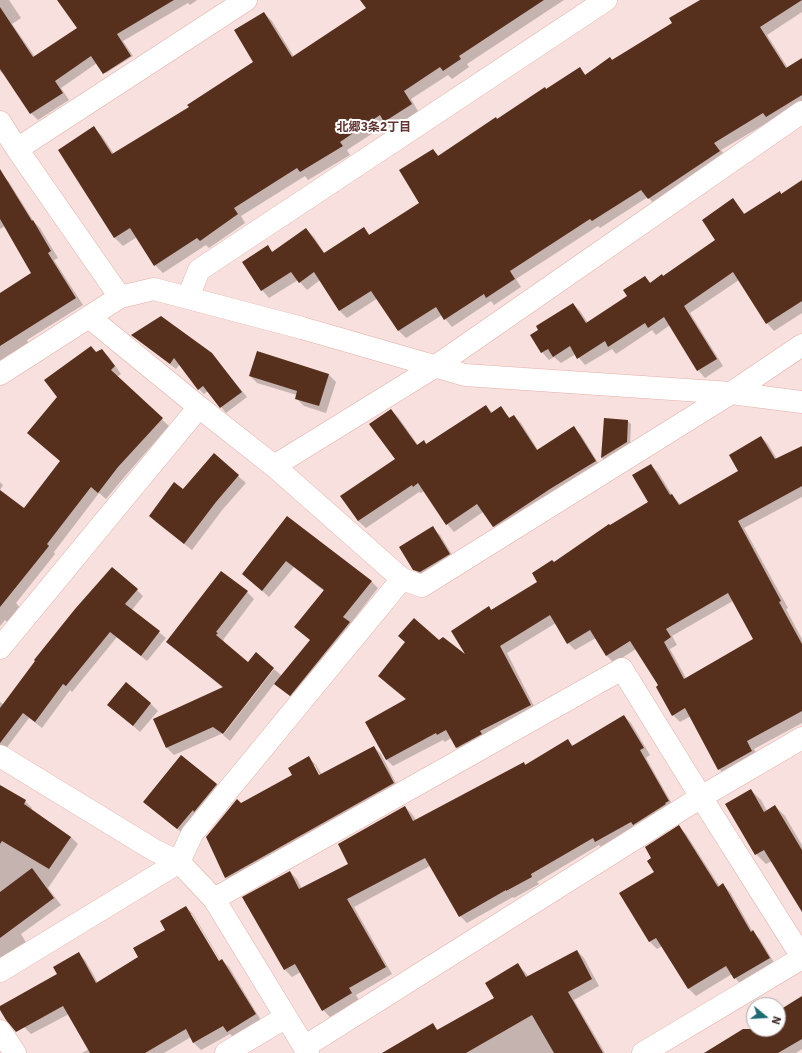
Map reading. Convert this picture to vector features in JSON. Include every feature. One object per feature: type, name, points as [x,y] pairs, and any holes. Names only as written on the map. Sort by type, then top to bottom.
[{"type":"street","points":[[17,149],[246,0]]},
{"type":"street","points":[[188,297],[199,270],[606,0]]},
{"type":"street","points":[[274,466],[436,366],[802,112]]},
{"type":"street","points":[[2,128],[120,297]]},
{"type":"street","points":[[0,374],[120,297],[154,289],[302,328],[465,375],[731,393],[802,402]]},
{"type":"street","points":[[89,317],[274,466],[402,579],[422,586],[731,393],[802,345]]},
{"type":"street","points":[[0,648],[199,407]]},
{"type":"street","points":[[0,971],[179,862],[192,834],[402,579]]},
{"type":"street","points":[[214,899],[622,669],[802,958],[643,1053]]},
{"type":"street","points":[[0,756],[154,850],[179,862],[214,899],[306,1050],[701,797],[802,738]]},
{"type":"street","points":[[226,1053],[286,1017]]},
{"type":"street","points":[[0,1031],[15,1053]]},
{"type":"building","points":[[57,0],[174,0],[117,34],[131,56],[103,74],[91,56],[55,81],[63,93],[30,114],[0,69],[0,7],[33,57],[77,28]]},
{"type":"building","points":[[360,0],[544,0],[459,56],[461,59],[443,71],[440,67],[404,91],[412,104],[384,122],[380,115],[340,142],[343,146],[300,172],[297,168],[234,208],[238,214],[200,241],[197,238],[154,266],[130,228],[114,238],[58,150],[94,126],[112,154],[189,107],[187,105],[253,62],[234,30],[264,12],[292,57],[366,8]]},
{"type":"building","points":[[700,0],[802,0],[760,27],[786,68],[802,58],[802,95],[766,117],[763,113],[714,143],[720,151],[648,199],[641,190],[592,221],[590,219],[510,271],[515,279],[486,298],[484,294],[444,320],[436,307],[398,331],[371,291],[339,311],[314,272],[299,283],[291,272],[261,291],[242,262],[268,245],[272,252],[306,228],[324,253],[364,227],[369,235],[419,203],[399,170],[433,149],[438,156],[496,117],[497,119],[545,87],[546,89],[580,67],[585,75],[610,57],[612,60],[672,23],[669,18]]},
{"type":"building","points":[[0,169],[32,221],[33,220],[51,251],[48,253],[76,298],[0,346],[0,293],[31,273],[0,219]]},
{"type":"building","points":[[802,180],[802,301],[766,324],[733,272],[684,306],[717,359],[697,371],[664,317],[648,328],[645,323],[608,347],[605,341],[577,359],[570,346],[553,357],[548,349],[541,353],[530,335],[538,330],[536,326],[573,303],[586,323],[627,296],[623,290],[645,276],[650,283],[662,274],[663,276],[715,240],[702,220],[733,198],[744,214],[780,191],[781,194]]},
{"type":"building","points":[[161,316],[212,353],[242,392],[220,408],[203,386],[198,390],[174,358],[170,364],[131,335]]},
{"type":"building","points":[[91,346],[96,352],[102,349],[115,366],[111,370],[163,418],[118,467],[98,493],[91,487],[47,544],[49,546],[0,607],[0,490],[24,508],[60,461],[27,433],[57,397],[44,380]]},
{"type":"building","points":[[257,351],[329,374],[319,406],[295,399],[297,391],[249,376]]},
{"type":"building","points":[[486,405],[491,413],[501,406],[509,418],[514,415],[537,450],[574,426],[596,461],[550,489],[493,527],[477,504],[446,525],[418,483],[413,487],[412,485],[358,521],[340,496],[395,459],[369,424],[391,409],[417,445],[424,440],[426,444]]},
{"type":"building","points":[[604,418],[628,420],[627,442],[601,458]]},
{"type":"building","points":[[761,436],[775,459],[802,446],[802,486],[738,521],[781,601],[779,602],[802,644],[802,711],[747,741],[752,751],[718,770],[685,708],[672,716],[656,687],[658,685],[630,641],[606,656],[590,630],[567,644],[550,615],[500,646],[531,705],[480,731],[482,734],[456,748],[446,730],[437,735],[436,733],[386,760],[365,722],[406,699],[378,676],[405,642],[398,636],[414,618],[439,640],[443,637],[465,654],[451,631],[489,606],[491,610],[537,582],[532,573],[552,560],[554,562],[609,524],[610,525],[648,502],[632,475],[651,464],[670,495],[672,494],[679,505],[738,471],[729,455]],"holes":[[[728,593],[753,639],[684,679],[664,642],[671,637],[666,629]]]},
{"type":"building","points":[[214,453],[239,475],[184,544],[149,516],[174,482],[183,489]]},
{"type":"building","points":[[287,516],[372,581],[343,617],[350,622],[290,696],[274,684],[310,640],[294,627],[324,590],[286,561],[262,591],[242,574]]},
{"type":"building","points":[[433,526],[450,554],[420,572],[413,570],[399,547]]},
{"type":"building","points":[[112,567],[138,589],[125,604],[160,631],[141,656],[110,632],[66,686],[63,684],[35,722],[23,713],[0,743],[0,708],[35,661],[34,660],[75,609]]},
{"type":"building","points":[[221,571],[248,591],[216,632],[218,633],[216,635],[248,662],[256,652],[274,668],[223,734],[213,727],[166,748],[153,719],[223,687],[166,642]]},
{"type":"building","points":[[126,682],[151,703],[133,726],[107,705]]},
{"type":"building","points":[[624,715],[644,748],[640,750],[669,801],[665,803],[666,804],[633,825],[631,822],[595,842],[593,838],[531,874],[532,877],[459,917],[425,858],[347,899],[386,967],[349,988],[352,993],[322,1011],[295,964],[284,970],[242,897],[290,871],[299,889],[348,864],[338,844],[405,806],[413,821],[524,762],[525,765],[568,739],[572,746]]},
{"type":"building","points":[[374,746],[394,783],[225,878],[206,837],[237,799],[241,803],[292,775],[288,768],[309,756],[319,775]]},
{"type":"building","points":[[181,755],[217,784],[194,812],[193,810],[177,829],[143,802]]},
{"type":"building","points":[[0,785],[26,800],[24,804],[71,837],[49,869],[2,841],[0,844]]},
{"type":"building","points":[[751,789],[764,812],[775,805],[802,850],[802,912],[764,850],[755,855],[725,804]]},
{"type":"building","points":[[679,825],[718,887],[723,883],[751,932],[753,930],[770,958],[734,979],[726,966],[688,989],[656,938],[649,942],[619,893],[654,872],[647,861],[651,858],[645,847]]},
{"type":"building","points":[[32,868],[54,898],[0,938],[0,892]]},
{"type":"building","points":[[186,906],[219,961],[222,959],[256,1014],[227,1032],[223,1026],[193,1043],[186,1029],[145,1053],[90,1053],[63,1006],[16,1032],[0,1010],[0,1006],[57,974],[53,967],[79,952],[96,983],[138,957],[133,948],[165,930],[160,921]]},
{"type":"building","points":[[577,950],[592,979],[568,992],[603,1053],[554,1053],[532,1015],[466,1053],[382,1053],[433,1023],[437,1030],[494,998],[485,983],[518,963],[526,977]]},
{"type":"building","points":[[802,996],[802,1039],[778,1053],[704,1053],[743,1029],[746,1029],[746,1037],[786,1037],[786,1006]]},
{"type":"district","name":"北郷3条2丁目","points":[[374,128]]}]
